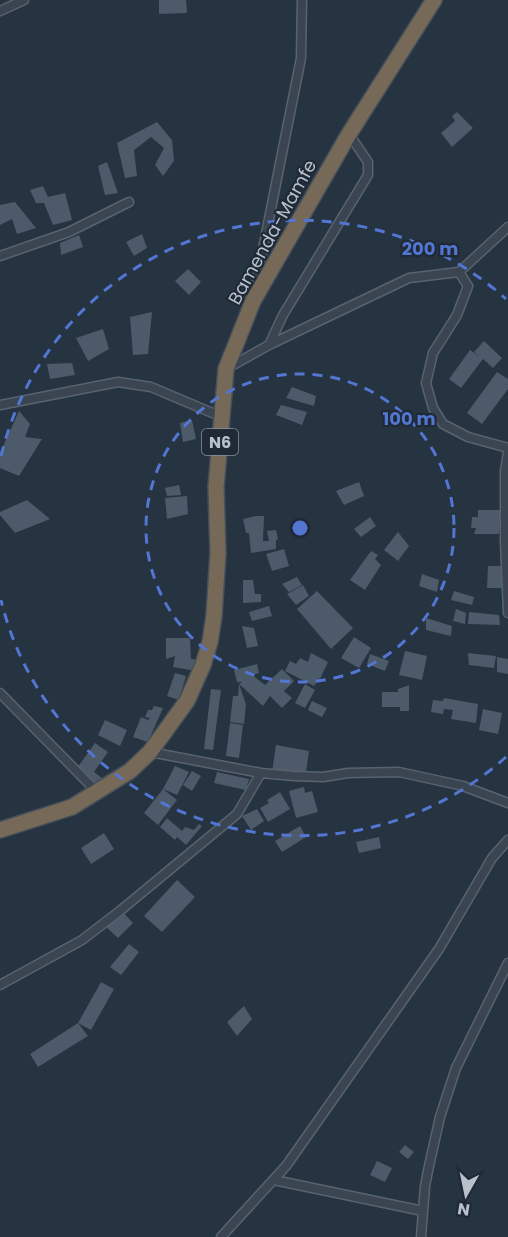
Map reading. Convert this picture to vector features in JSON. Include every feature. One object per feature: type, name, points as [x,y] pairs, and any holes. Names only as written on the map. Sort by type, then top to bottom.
[{"type":"highway","name":"Bamenda-Mamfe","points":[[0,830],[72,807],[130,771],[150,752],[187,701],[203,665],[214,616],[218,553],[216,487],[226,369],[253,301],[350,134],[434,0]]},
{"type":"street","points":[[0,11],[24,0]]},
{"type":"street","points":[[253,301],[301,58],[302,0]]},
{"type":"street","points":[[269,345],[283,315],[368,175],[368,162],[350,134]]},
{"type":"street","points":[[0,256],[69,232],[129,202]]},
{"type":"street","points":[[226,369],[269,345],[409,278],[459,272],[508,228]]},
{"type":"street","points":[[459,272],[468,286],[460,309],[433,353],[426,383],[433,408],[443,424],[468,437],[508,448]]},
{"type":"street","points":[[2,407],[118,382],[151,387],[222,417]]},
{"type":"street","points":[[508,453],[504,471],[504,541],[508,613]]},
{"type":"street","points":[[0,693],[96,791]]},
{"type":"street","points":[[150,752],[294,777],[399,772],[464,786],[508,803]]},
{"type":"street","points":[[0,985],[82,940],[121,910],[237,814],[261,773]]},
{"type":"street","points":[[221,1237],[286,1166],[439,949],[492,858],[508,840]]},
{"type":"street","points":[[421,1237],[429,1166],[440,1117],[456,1068],[508,963]]},
{"type":"street","points":[[274,1180],[423,1211]]},
{"type":"building","points":[[159,0],[186,0],[187,13],[159,14]]},
{"type":"building","points":[[457,112],[473,128],[452,147],[441,133],[455,121],[452,116]]},
{"type":"building","points":[[157,122],[172,140],[174,161],[163,176],[155,165],[164,148],[151,137],[134,150],[137,176],[125,178],[117,143]]},
{"type":"building","points":[[107,162],[118,193],[105,195],[98,166]]},
{"type":"building","points":[[43,186],[48,197],[65,193],[72,220],[53,225],[44,203],[36,203],[30,190]]},
{"type":"building","points":[[15,202],[36,228],[17,234],[12,219],[0,225],[0,205]]},
{"type":"building","points":[[142,234],[147,248],[134,256],[126,242]]},
{"type":"building","points":[[79,235],[83,247],[61,255],[60,243]]},
{"type":"building","points":[[188,269],[201,282],[189,295],[175,281]]},
{"type":"building","points":[[152,312],[148,354],[133,355],[130,317]]},
{"type":"building","points":[[103,329],[109,349],[88,361],[76,338]]},
{"type":"building","points":[[484,341],[502,358],[493,368],[483,359],[461,388],[449,379],[470,350],[480,357],[474,352]]},
{"type":"building","points":[[72,363],[75,375],[50,379],[47,364]]},
{"type":"building","points":[[497,372],[508,379],[508,389],[482,424],[467,413]]},
{"type":"building","points":[[292,387],[316,396],[314,406],[286,398]]},
{"type":"building","points":[[281,405],[307,412],[302,425],[276,415]]},
{"type":"building","points":[[19,411],[30,424],[25,437],[42,439],[19,476],[0,468],[0,453]]},
{"type":"building","points":[[192,420],[196,439],[183,442],[180,423]]},
{"type":"building","points":[[359,482],[364,496],[344,505],[336,491]]},
{"type":"building","points":[[179,485],[181,495],[167,496],[165,488]]},
{"type":"building","points":[[187,496],[188,514],[167,519],[165,498]]},
{"type":"building","points":[[27,500],[50,519],[15,533],[0,512]]},
{"type":"building","points":[[478,510],[501,510],[499,534],[474,534],[476,528],[471,528],[472,517],[478,517]]},
{"type":"building","points":[[264,516],[263,541],[269,541],[267,531],[276,530],[278,539],[276,549],[251,553],[249,533],[246,533],[243,519]]},
{"type":"building","points":[[370,517],[376,526],[361,537],[354,529]]},
{"type":"building","points":[[398,532],[409,546],[398,561],[384,550]]},
{"type":"building","points":[[284,549],[289,566],[272,571],[266,554]]},
{"type":"building","points":[[371,551],[378,555],[375,559],[381,565],[365,590],[350,580]]},
{"type":"building","points":[[488,566],[502,566],[502,588],[487,588]]},
{"type":"building","points":[[422,574],[439,580],[437,592],[419,586]]},
{"type":"building","points":[[297,577],[302,585],[289,592],[282,584]]},
{"type":"building","points":[[243,580],[253,580],[255,594],[261,594],[261,602],[243,603]]},
{"type":"building","points":[[303,585],[309,596],[296,605],[287,594]]},
{"type":"building","points":[[317,591],[353,628],[331,649],[297,609]]},
{"type":"building","points":[[454,591],[474,597],[472,605],[451,600]]},
{"type":"building","points":[[269,606],[272,616],[252,621],[249,612]]},
{"type":"building","points":[[456,609],[466,613],[465,624],[453,621]]},
{"type":"building","points":[[469,612],[499,615],[500,625],[468,624]]},
{"type":"building","points":[[426,618],[452,626],[451,636],[426,630]]},
{"type":"building","points":[[242,626],[254,628],[258,646],[247,648]]},
{"type":"building","points":[[354,637],[371,648],[359,668],[341,658]]},
{"type":"building","points":[[166,638],[190,638],[191,659],[198,660],[196,671],[173,667],[175,656],[166,659]]},
{"type":"building","points":[[405,651],[427,656],[422,680],[399,675]]},
{"type":"building","points":[[311,653],[328,662],[314,686],[285,671],[290,661],[296,664],[300,658],[308,662]]},
{"type":"building","points":[[468,653],[496,656],[494,668],[469,665]]},
{"type":"building","points":[[370,654],[389,661],[385,671],[367,664]]},
{"type":"building","points":[[497,657],[508,659],[508,674],[497,672]]},
{"type":"building","points":[[257,664],[259,673],[252,675],[265,685],[282,669],[294,681],[284,691],[292,698],[282,708],[270,696],[263,706],[239,684],[242,682],[237,682],[234,670]]},
{"type":"building","points":[[175,673],[186,676],[179,700],[167,696]]},
{"type":"building","points":[[239,684],[246,704],[244,724],[230,722],[233,696],[238,696]]},
{"type":"building","points":[[305,684],[315,690],[305,708],[295,703]]},
{"type":"building","points":[[409,685],[409,711],[400,711],[400,707],[382,707],[382,692],[398,692],[398,689]]},
{"type":"building","points":[[211,689],[221,690],[213,750],[204,749]]},
{"type":"building","points":[[444,698],[478,704],[476,723],[451,719],[453,710],[444,709],[443,714],[431,712],[433,700],[443,701]]},
{"type":"building","points":[[312,701],[327,708],[322,717],[308,710]]},
{"type":"building","points":[[154,706],[163,708],[148,742],[133,737],[141,717],[148,720],[150,718],[145,717],[148,710],[152,710]]},
{"type":"building","points":[[483,709],[502,713],[498,734],[479,730]]},
{"type":"building","points":[[105,720],[127,730],[120,746],[98,735]]},
{"type":"building","points":[[230,723],[243,725],[239,758],[226,756]]},
{"type":"building","points":[[95,743],[108,752],[94,772],[102,778],[96,786],[75,771]]},
{"type":"building","points":[[276,745],[309,751],[306,773],[272,772]]},
{"type":"building","points":[[175,766],[189,772],[177,795],[163,789]]},
{"type":"building","points":[[192,771],[201,776],[192,791],[183,785]]},
{"type":"building","points":[[217,772],[249,779],[246,790],[214,783]]},
{"type":"building","points":[[304,787],[305,793],[312,791],[318,812],[296,818],[289,791]]},
{"type":"building","points":[[163,789],[177,800],[158,825],[144,813]]},
{"type":"building","points":[[280,792],[290,809],[268,822],[260,808],[269,803],[267,800]]},
{"type":"building","points":[[257,809],[264,821],[251,830],[242,816]]},
{"type":"building","points":[[167,818],[182,831],[185,827],[194,830],[199,824],[202,826],[186,845],[177,837],[175,840],[160,827]]},
{"type":"building","points":[[300,826],[306,837],[282,852],[275,841]]},
{"type":"building","points":[[104,833],[114,849],[91,864],[81,848]]},
{"type":"building","points":[[379,837],[381,848],[359,853],[356,842]]},
{"type":"building","points":[[177,880],[195,897],[162,932],[144,916]]},
{"type":"building","points":[[121,910],[133,923],[118,938],[105,926]]},
{"type":"building","points":[[129,944],[139,952],[121,975],[110,967]]},
{"type":"building","points":[[101,982],[114,989],[91,1030],[78,1023]]},
{"type":"building","points":[[244,1006],[252,1019],[237,1036],[227,1022]]},
{"type":"building","points":[[78,1023],[88,1036],[38,1067],[30,1054]]},
{"type":"building","points":[[405,1145],[414,1152],[408,1159],[399,1152]]},
{"type":"building","points":[[377,1161],[392,1168],[385,1182],[370,1175]]}]
